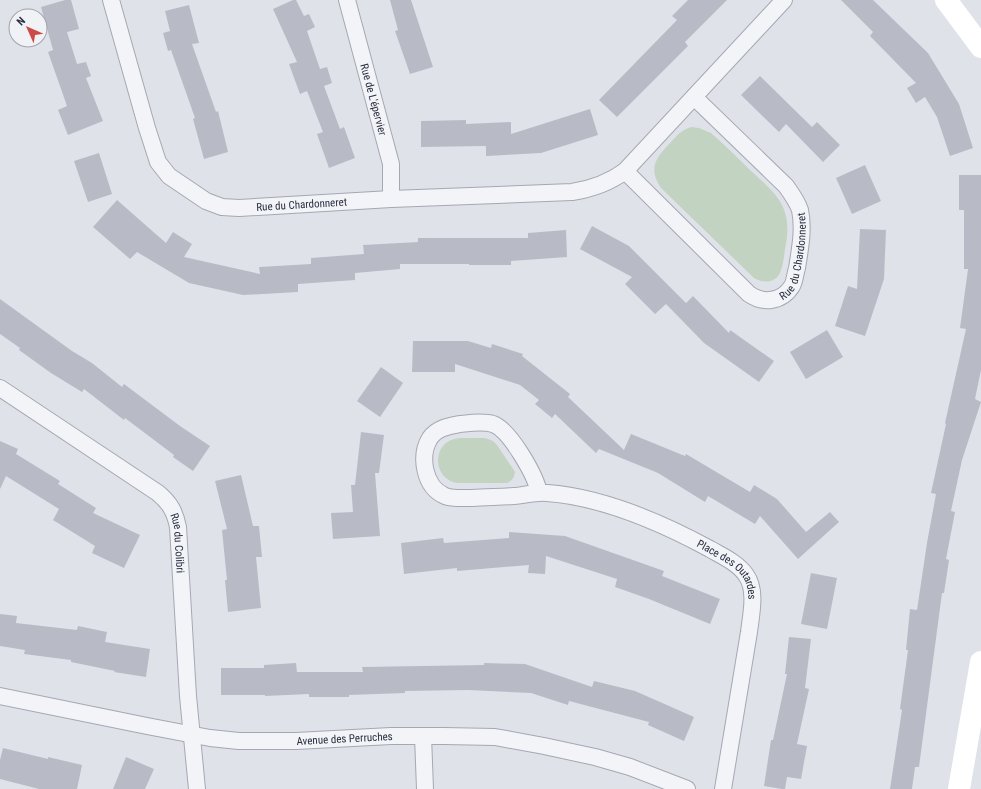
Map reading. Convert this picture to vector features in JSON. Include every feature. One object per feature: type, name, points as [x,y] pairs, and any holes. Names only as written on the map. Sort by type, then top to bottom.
[{"type":"street","name":"Rue du Chardonneret","points":[[111,0],[155,156],[166,172],[186,188],[214,205],[228,208],[572,192],[585,190],[603,184],[625,171],[784,0]]},
{"type":"street","name":"Rue de L'épervier","points":[[347,0],[392,164],[391,200]]},
{"type":"street","points":[[946,0],[981,47]]},
{"type":"street","name":"Rue du Chardonneret","points":[[625,171],[749,294],[760,300],[766,301],[778,298],[789,290],[793,285],[795,278],[802,237],[801,218],[796,201],[786,186],[694,97]]},
{"type":"street","name":"Rue du Colibri","points":[[0,388],[158,494],[170,504],[174,510],[178,527],[188,696],[197,789]]},
{"type":"street","name":"Place des Outardes","points":[[539,493],[531,472],[520,453],[505,432],[493,424],[470,423],[452,425],[439,430],[430,438],[425,452],[425,470],[430,482],[445,496],[461,498],[515,496],[539,493],[598,502],[632,513],[694,540],[734,563],[746,575],[752,591],[751,618],[723,789]]},
{"type":"street","points":[[960,789],[981,667]]},
{"type":"street","name":"Avenue des Perruches","points":[[0,696],[226,740],[252,741],[391,736],[480,736],[495,738],[577,752],[619,764],[686,789]]},
{"type":"street","points":[[423,736],[425,789]]},
{"type":"green space","points":[[691,127],[699,128],[711,133],[769,188],[783,207],[787,223],[784,258],[778,277],[772,281],[765,282],[754,278],[661,188],[657,181],[654,168],[658,158],[678,135]]},
{"type":"green space","points":[[485,438],[493,441],[497,445],[515,472],[511,480],[507,483],[458,483],[445,477],[438,465],[438,458],[443,446],[454,439]]},
{"type":"building","points":[[65,0],[71,0],[79,29],[67,32],[77,64],[86,62],[91,76],[86,78],[103,121],[68,135],[58,110],[67,106],[48,52],[53,50],[48,32],[48,8],[41,7]]},
{"type":"building","points":[[296,0],[304,16],[309,14],[315,27],[307,31],[320,69],[327,67],[332,83],[324,86],[340,129],[344,127],[355,158],[329,168],[317,134],[323,132],[307,91],[300,94],[289,64],[297,62],[273,9]]},
{"type":"building","points":[[390,0],[411,0],[433,67],[410,74],[395,31],[398,30]]},
{"type":"building","points":[[688,0],[727,0],[685,42],[688,46],[617,117],[599,100],[677,20],[672,16]]},
{"type":"building","points":[[841,0],[873,0],[928,53],[959,104],[973,148],[950,156],[937,117],[925,97],[916,103],[907,88],[916,83],[870,36],[873,32]]},
{"type":"building","points":[[189,5],[199,43],[192,44],[216,112],[218,111],[228,152],[204,159],[193,119],[195,118],[171,50],[168,51],[163,33],[170,31],[165,11]]},
{"type":"building","points":[[760,76],[812,127],[817,122],[840,145],[823,162],[786,124],[779,132],[741,95]]},
{"type":"building","points":[[590,109],[598,135],[541,153],[486,156],[486,146],[421,147],[421,121],[466,120],[466,124],[511,122],[511,134]]},
{"type":"building","points":[[99,153],[112,194],[88,202],[74,161]]},
{"type":"building","points":[[865,165],[881,201],[852,214],[836,178]]},
{"type":"building","points":[[959,175],[981,175],[981,370],[975,399],[981,402],[962,460],[951,511],[955,512],[946,559],[949,560],[944,593],[942,593],[919,767],[915,767],[912,789],[890,789],[902,710],[900,709],[908,650],[906,650],[910,609],[917,610],[936,494],[931,493],[966,329],[960,328],[968,269],[964,269],[964,210],[959,210]]},
{"type":"building","points":[[117,200],[166,243],[173,232],[192,244],[184,257],[260,274],[259,267],[311,264],[311,258],[364,254],[363,245],[418,242],[418,238],[528,238],[528,233],[566,230],[567,257],[511,261],[511,265],[400,264],[400,269],[355,273],[355,280],[298,284],[298,292],[243,295],[189,283],[137,252],[130,259],[93,227]]},
{"type":"building","points":[[592,226],[629,246],[686,303],[693,296],[729,333],[730,330],[774,361],[759,382],[704,343],[666,304],[655,314],[625,284],[632,277],[580,249]]},
{"type":"building","points":[[860,229],[886,230],[884,279],[865,336],[835,326],[848,286],[857,289]]},
{"type":"building","points":[[0,299],[72,351],[92,363],[122,387],[124,384],[180,426],[210,446],[193,471],[173,457],[174,455],[125,418],[124,420],[84,389],[82,392],[51,373],[0,334]]},
{"type":"building","points":[[827,330],[843,357],[806,379],[790,352]]},
{"type":"building","points":[[413,341],[468,341],[491,348],[492,344],[523,354],[522,356],[570,394],[568,397],[624,450],[631,434],[685,456],[686,454],[750,492],[754,485],[777,499],[806,532],[830,512],[839,522],[798,559],[760,516],[755,524],[708,496],[705,502],[658,473],[599,449],[596,453],[555,414],[552,418],[535,404],[539,400],[520,385],[455,364],[455,372],[412,372]]},
{"type":"building","points":[[381,367],[403,383],[380,417],[357,401]]},
{"type":"building","points":[[361,432],[384,435],[379,473],[375,473],[380,536],[333,539],[331,513],[353,512],[351,485],[355,485]]},
{"type":"building","points":[[0,441],[18,449],[16,454],[60,481],[58,484],[96,508],[93,513],[140,535],[124,568],[92,553],[95,546],[53,520],[59,509],[6,476],[0,489]]},
{"type":"building","points":[[241,475],[253,526],[259,526],[262,557],[256,557],[261,608],[228,612],[225,580],[227,580],[222,530],[227,529],[215,481]]},
{"type":"building","points":[[509,532],[565,536],[664,571],[662,576],[720,599],[710,624],[615,587],[617,579],[546,556],[545,574],[528,573],[529,565],[457,571],[457,568],[404,574],[401,543],[443,538],[444,543],[509,538]]},
{"type":"building","points":[[811,573],[837,578],[827,629],[801,624]]},
{"type":"building","points":[[0,614],[17,616],[16,623],[77,630],[78,626],[107,632],[105,642],[150,649],[146,677],[114,672],[115,671],[71,662],[71,660],[24,654],[25,650],[0,646]]},
{"type":"building","points":[[789,637],[811,639],[805,688],[809,689],[797,744],[807,746],[801,779],[787,777],[785,789],[782,789],[764,786],[771,740],[773,740],[787,674],[785,674]]},
{"type":"building","points":[[296,663],[297,672],[363,672],[362,667],[484,665],[484,663],[525,664],[592,687],[594,681],[635,691],[694,717],[684,741],[648,725],[649,722],[569,701],[568,705],[531,693],[468,690],[405,691],[405,693],[349,695],[349,697],[309,697],[309,694],[265,696],[221,695],[221,668],[264,668],[264,665]]},
{"type":"building","points":[[3,748],[48,759],[48,757],[82,765],[77,789],[39,789],[0,779],[0,760]]},
{"type":"building","points":[[126,757],[154,769],[145,789],[113,789]]}]
